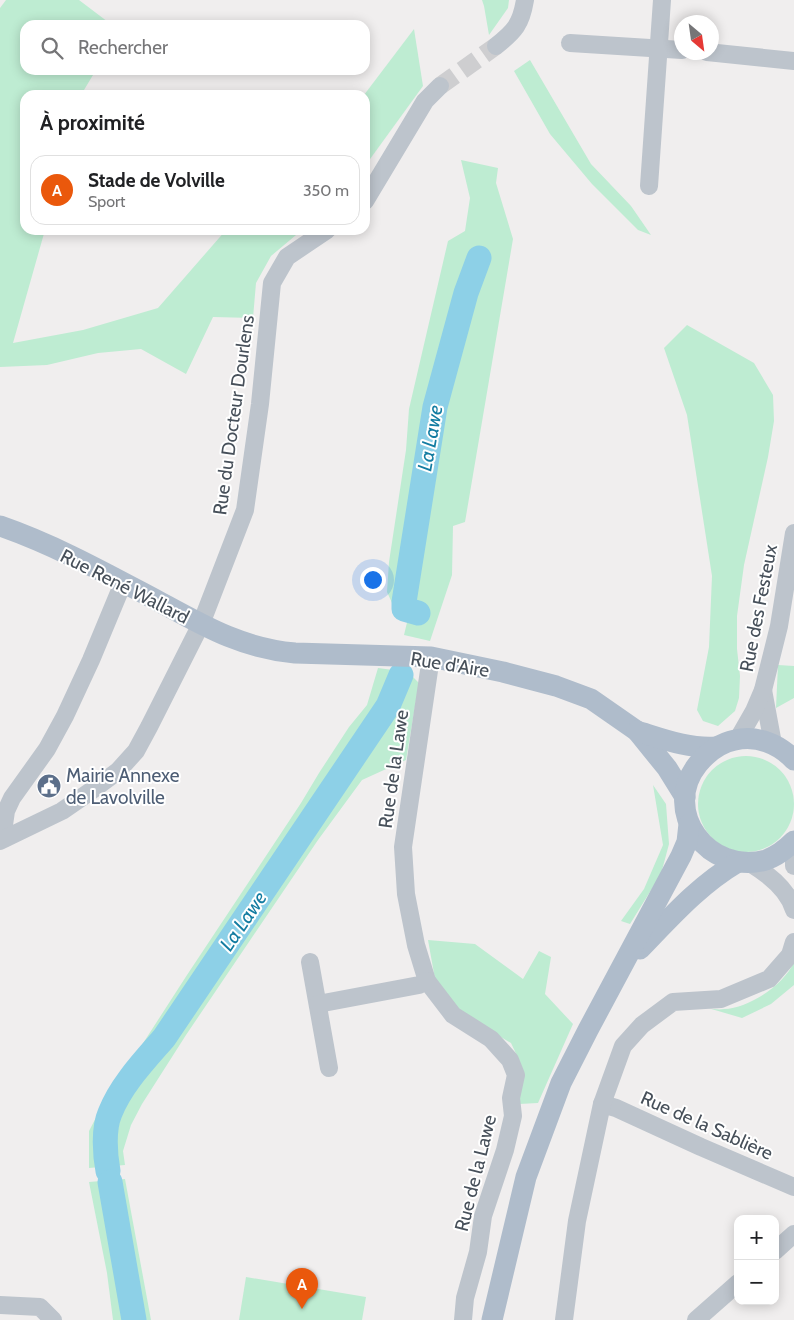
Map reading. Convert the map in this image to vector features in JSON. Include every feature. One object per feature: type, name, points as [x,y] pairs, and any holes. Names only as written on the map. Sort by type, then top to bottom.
[{"type":"main road","name":"Rue René Wallard","points":[[0,526],[37,541],[123,583],[200,624],[250,646]]},
{"type":"main road","name":"Rue d'Aire","points":[[250,646],[295,653],[431,657],[503,672],[556,686],[591,699],[637,731],[667,768],[685,797]]},
{"type":"main road","name":"Rue d'Aire","points":[[637,731],[683,745],[703,748],[716,747]]},
{"type":"main road","points":[[794,760],[773,744],[750,739],[738,739],[716,747],[704,756],[694,768],[688,782],[685,797],[689,824],[695,835],[704,845],[725,859],[744,862],[767,860],[782,852],[794,841]]},
{"type":"main road","points":[[492,1320],[526,1177],[561,1083],[682,856],[687,842],[689,824]]},
{"type":"main road","points":[[622,968],[675,911],[708,882],[744,862]]},
{"type":"street","points":[[496,46],[512,33],[522,16],[525,0]]},
{"type":"street","points":[[649,186],[657,48],[662,0]]},
{"type":"street","points":[[570,43],[674,49]]},
{"type":"street","points":[[719,53],[794,61]]},
{"type":"street","points":[[370,193],[425,101],[440,86]]},
{"type":"street","name":"Rue du Docteur Dourlens","points":[[2,839],[62,811],[118,771],[136,751],[149,727],[200,624],[245,510],[260,404],[272,283],[287,257],[320,235]]},
{"type":"street","name":"Rue des Festeux","points":[[738,739],[754,711],[763,690],[779,626],[794,533]]},
{"type":"street","points":[[2,839],[6,811],[12,798],[47,749],[65,716],[123,583]]},
{"type":"street","name":"Rue de la Lawe","points":[[431,657],[403,847],[409,911],[416,945],[427,981],[454,1015],[491,1039],[510,1060],[516,1075],[511,1098],[512,1116],[505,1150],[483,1216],[478,1252],[465,1298],[463,1320]]},
{"type":"street","name":"Rue des Festeux","points":[[763,690],[773,744]]},
{"type":"street","points":[[794,852],[794,866]]},
{"type":"street","points":[[744,862],[762,871],[785,891],[793,908]]},
{"type":"street","points":[[793,908],[794,880]]},
{"type":"street","points":[[564,1320],[577,1221],[602,1104],[623,1046],[642,1025],[673,1002],[721,998],[769,980],[790,955],[794,942]]},
{"type":"street","points":[[310,962],[329,1068]]},
{"type":"street","points":[[318,1004],[419,985],[427,981]]},
{"type":"street","name":"Rue de la Sablière","points":[[602,1104],[610,1105],[701,1148],[794,1186]]},
{"type":"street","points":[[779,1247],[794,1234]]},
{"type":"street","points":[[696,1320],[734,1287]]},
{"type":"street","points":[[0,1305],[40,1307],[53,1320]]},
{"type":"green space","points":[[6,0],[79,0],[105,20],[20,20],[20,75],[93,75],[84,90],[20,90],[20,235],[44,235],[13,343],[83,330],[158,308],[222,235],[296,235],[271,256],[256,283],[253,318],[213,317],[186,374],[141,349],[98,353],[47,365],[0,367],[0,8]]},
{"type":"green space","points":[[482,0],[509,0],[508,8],[489,35],[484,6]]},
{"type":"green space","points":[[414,29],[423,86],[370,159],[370,90],[368,90]]},
{"type":"green space","points":[[530,60],[591,164],[631,206],[651,235],[638,230],[592,184],[550,134],[514,71]]},
{"type":"green space","points":[[461,160],[498,168],[496,183],[513,239],[465,522],[453,526],[452,575],[430,641],[404,635],[410,610],[393,605],[387,592],[389,562],[406,450],[409,409],[448,241],[465,231],[470,198]]},
{"type":"green space","points":[[687,325],[754,363],[773,395],[774,421],[744,565],[737,616],[737,649],[740,676],[739,698],[735,711],[718,726],[703,721],[697,710],[709,647],[712,576],[687,415],[664,348]]},
{"type":"green space","points":[[778,665],[794,666],[794,698],[776,708]]},
{"type":"green space","points":[[378,668],[408,672],[419,683],[406,760],[362,780],[318,840],[186,1035],[142,1104],[131,1125],[123,1151],[125,1165],[89,1168],[89,1131],[100,1110],[349,727],[367,705]]},
{"type":"green space","points":[[746,756],[764,760],[780,770],[790,786],[794,804],[790,822],[780,838],[764,848],[746,852],[728,848],[712,838],[702,822],[698,804],[702,786],[712,770],[728,760]]},
{"type":"green space","points":[[653,785],[666,804],[669,844],[661,874],[630,924],[621,921],[644,889],[663,845]]},
{"type":"green space","points":[[428,940],[475,944],[523,979],[539,951],[551,957],[545,994],[573,1024],[538,1103],[519,1104],[520,1062],[511,1043],[457,1011],[435,979]]},
{"type":"green space","points":[[794,962],[794,985],[771,1004],[742,1018],[708,1008],[734,1008],[754,1000],[774,987],[789,971]]},
{"type":"green space","points":[[125,1179],[151,1320],[113,1320],[107,1273],[89,1182]]},
{"type":"green space","points":[[246,1277],[366,1297],[362,1320],[239,1320]]},
{"type":"waterway","name":"La Lawe","points":[[418,613],[404,609],[404,602],[435,407],[466,293],[479,258]]},
{"type":"waterway","name":"La Lawe","points":[[108,1171],[105,1150],[106,1127],[110,1113],[120,1093],[164,1038],[388,706],[401,675]]},
{"type":"waterway","name":"La Lawe","points":[[110,1182],[134,1320]]},
{"type":"tunnel","points":[[440,86],[496,46]]},
{"type":"place","name":"Mairie Annexe de Lavolville","points":[[49,786]]},
{"type":"place","name":"Stade de Volville","points":[[302,1309]]}]
